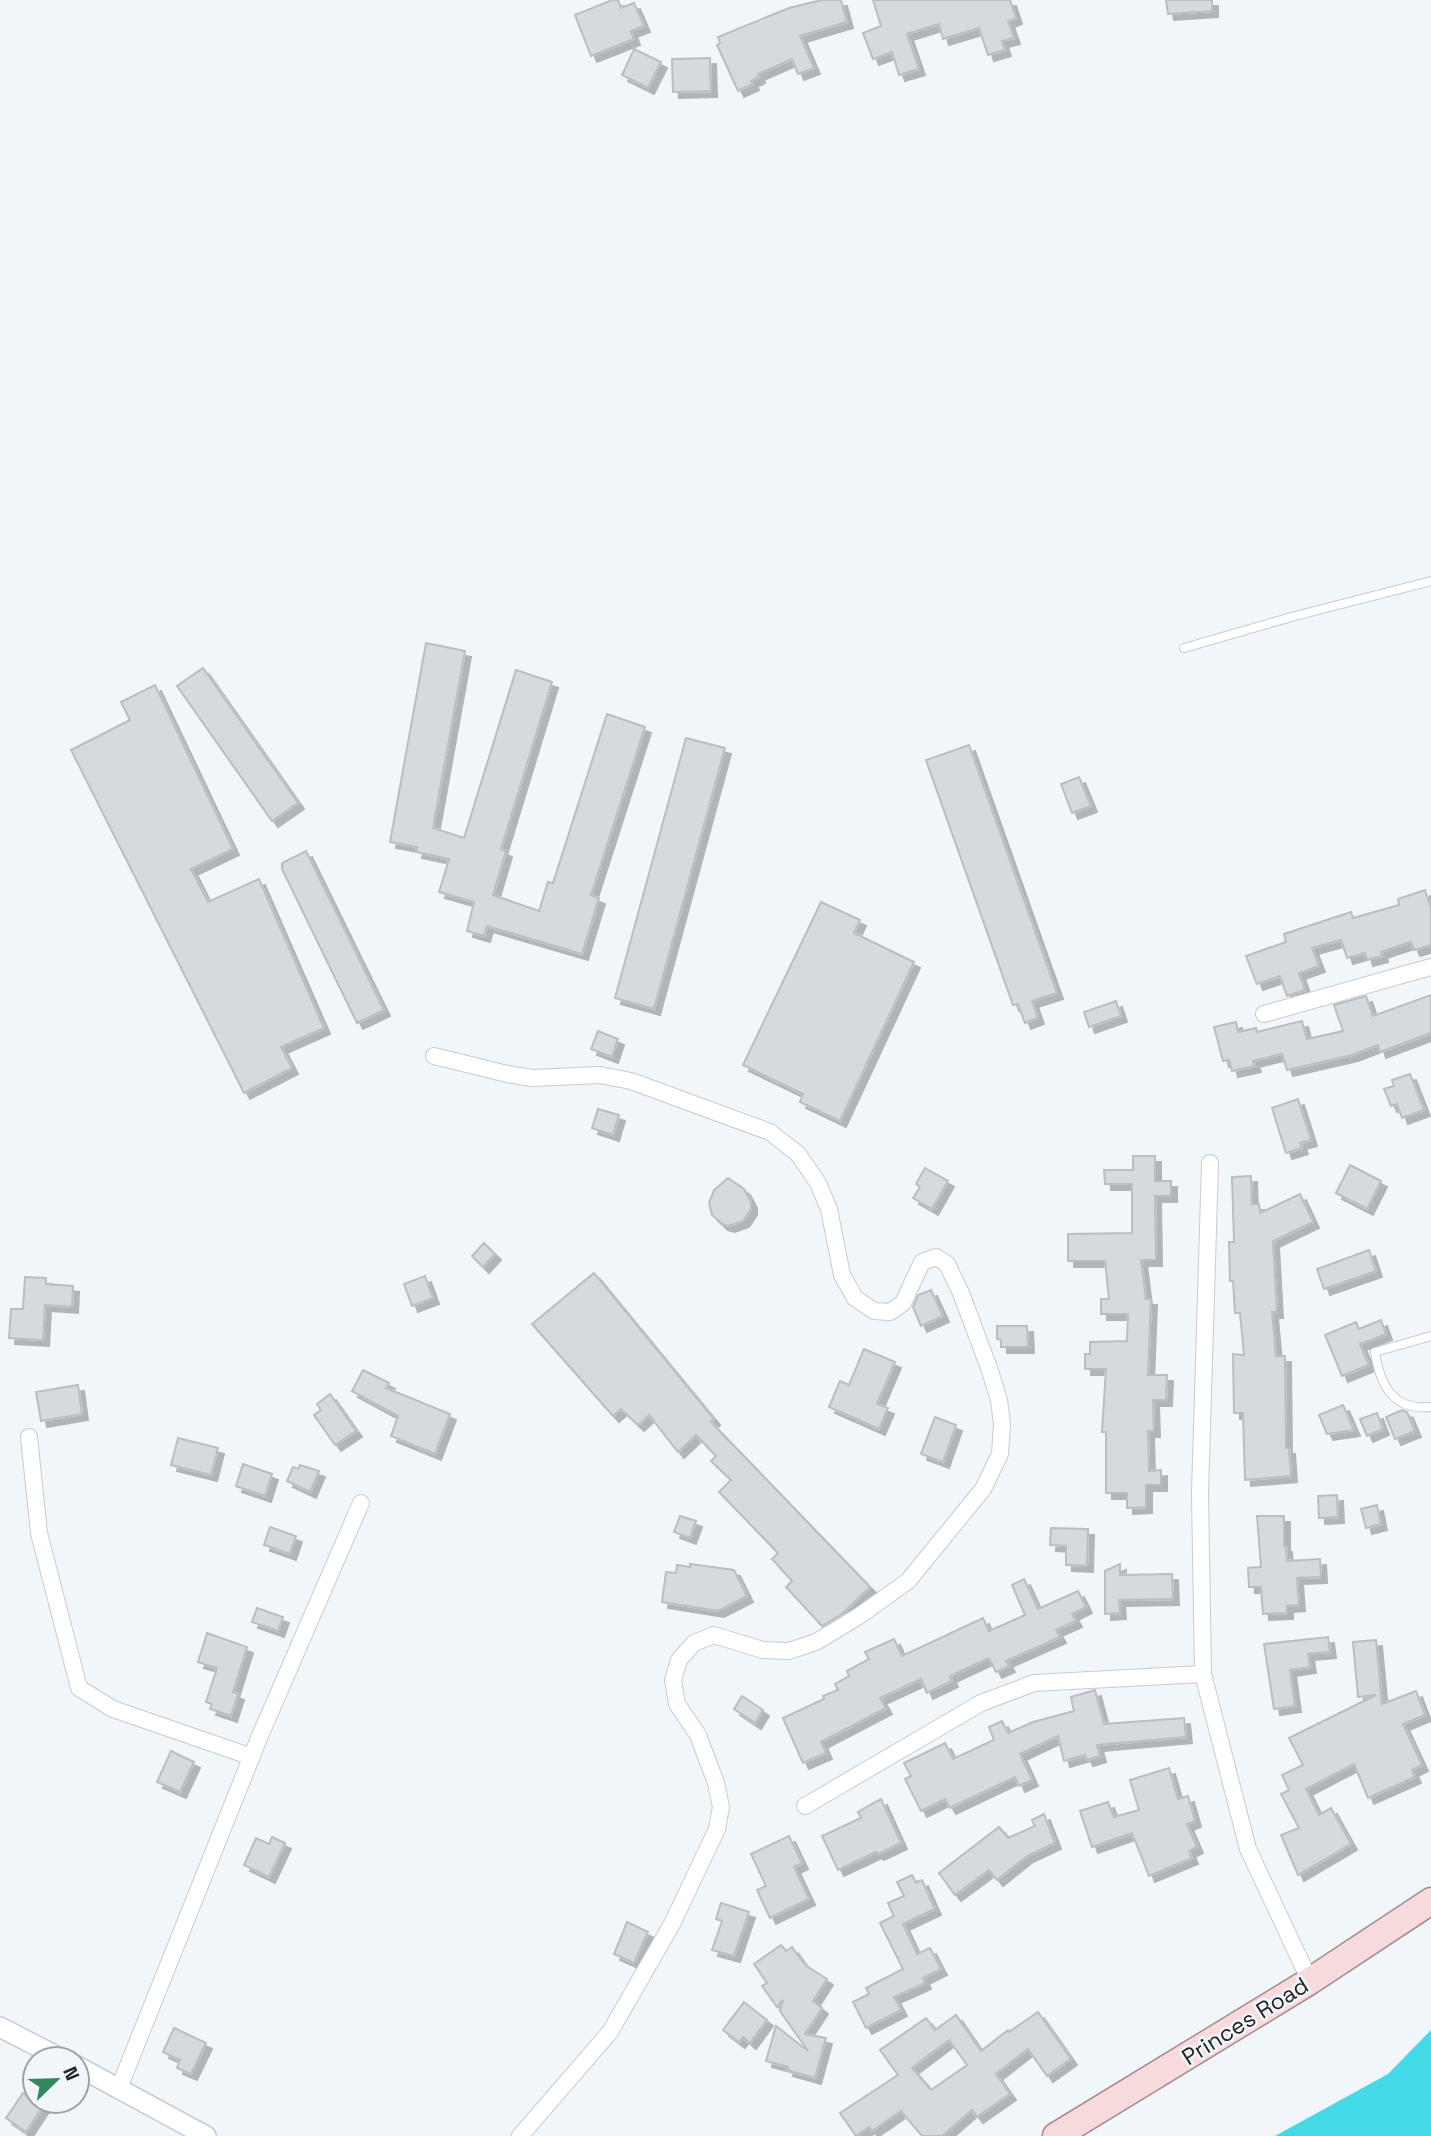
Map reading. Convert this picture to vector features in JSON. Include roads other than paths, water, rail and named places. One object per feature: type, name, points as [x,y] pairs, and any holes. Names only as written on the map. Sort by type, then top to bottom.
[{"type":"main road","name":"Princes Road","points":[[1056,2136],[1310,1981],[1431,1901]]},
{"type":"street","points":[[1264,1014],[1431,967]]},
{"type":"street","points":[[434,1056],[532,1078],[600,1075],[631,1081],[770,1132],[798,1154],[818,1183],[829,1209],[842,1275],[855,1298],[874,1311],[890,1312],[903,1303],[922,1262],[936,1257],[947,1264],[961,1293],[989,1368],[999,1399],[1002,1424],[1000,1454],[983,1489],[908,1581],[816,1642],[789,1651],[763,1650],[714,1636],[694,1643],[679,1660],[674,1680],[677,1704],[698,1735],[716,1783],[721,1807],[718,1829],[672,1924],[610,2032],[520,2136]]},
{"type":"street","points":[[1210,1163],[1200,1493],[1203,1674],[1248,1849],[1310,1981]]},
{"type":"street","points":[[29,1437],[39,1534],[79,1688],[113,1709],[252,1757]]},
{"type":"street","points":[[119,2088],[252,1757],[361,1503]]},
{"type":"street","points":[[806,1806],[981,1703],[1034,1683],[1203,1674]]},
{"type":"street","points":[[0,2027],[35,2045]]},
{"type":"street","points":[[91,2073],[206,2136]]},
{"type":"lane","points":[[1184,648],[1431,581]]},
{"type":"lane","points":[[1431,1336],[1375,1352],[1380,1378],[1396,1398],[1414,1407],[1431,1407]]},
{"type":"water","points":[[1431,2030],[1431,2136],[1275,2136],[1388,2074]]}]
